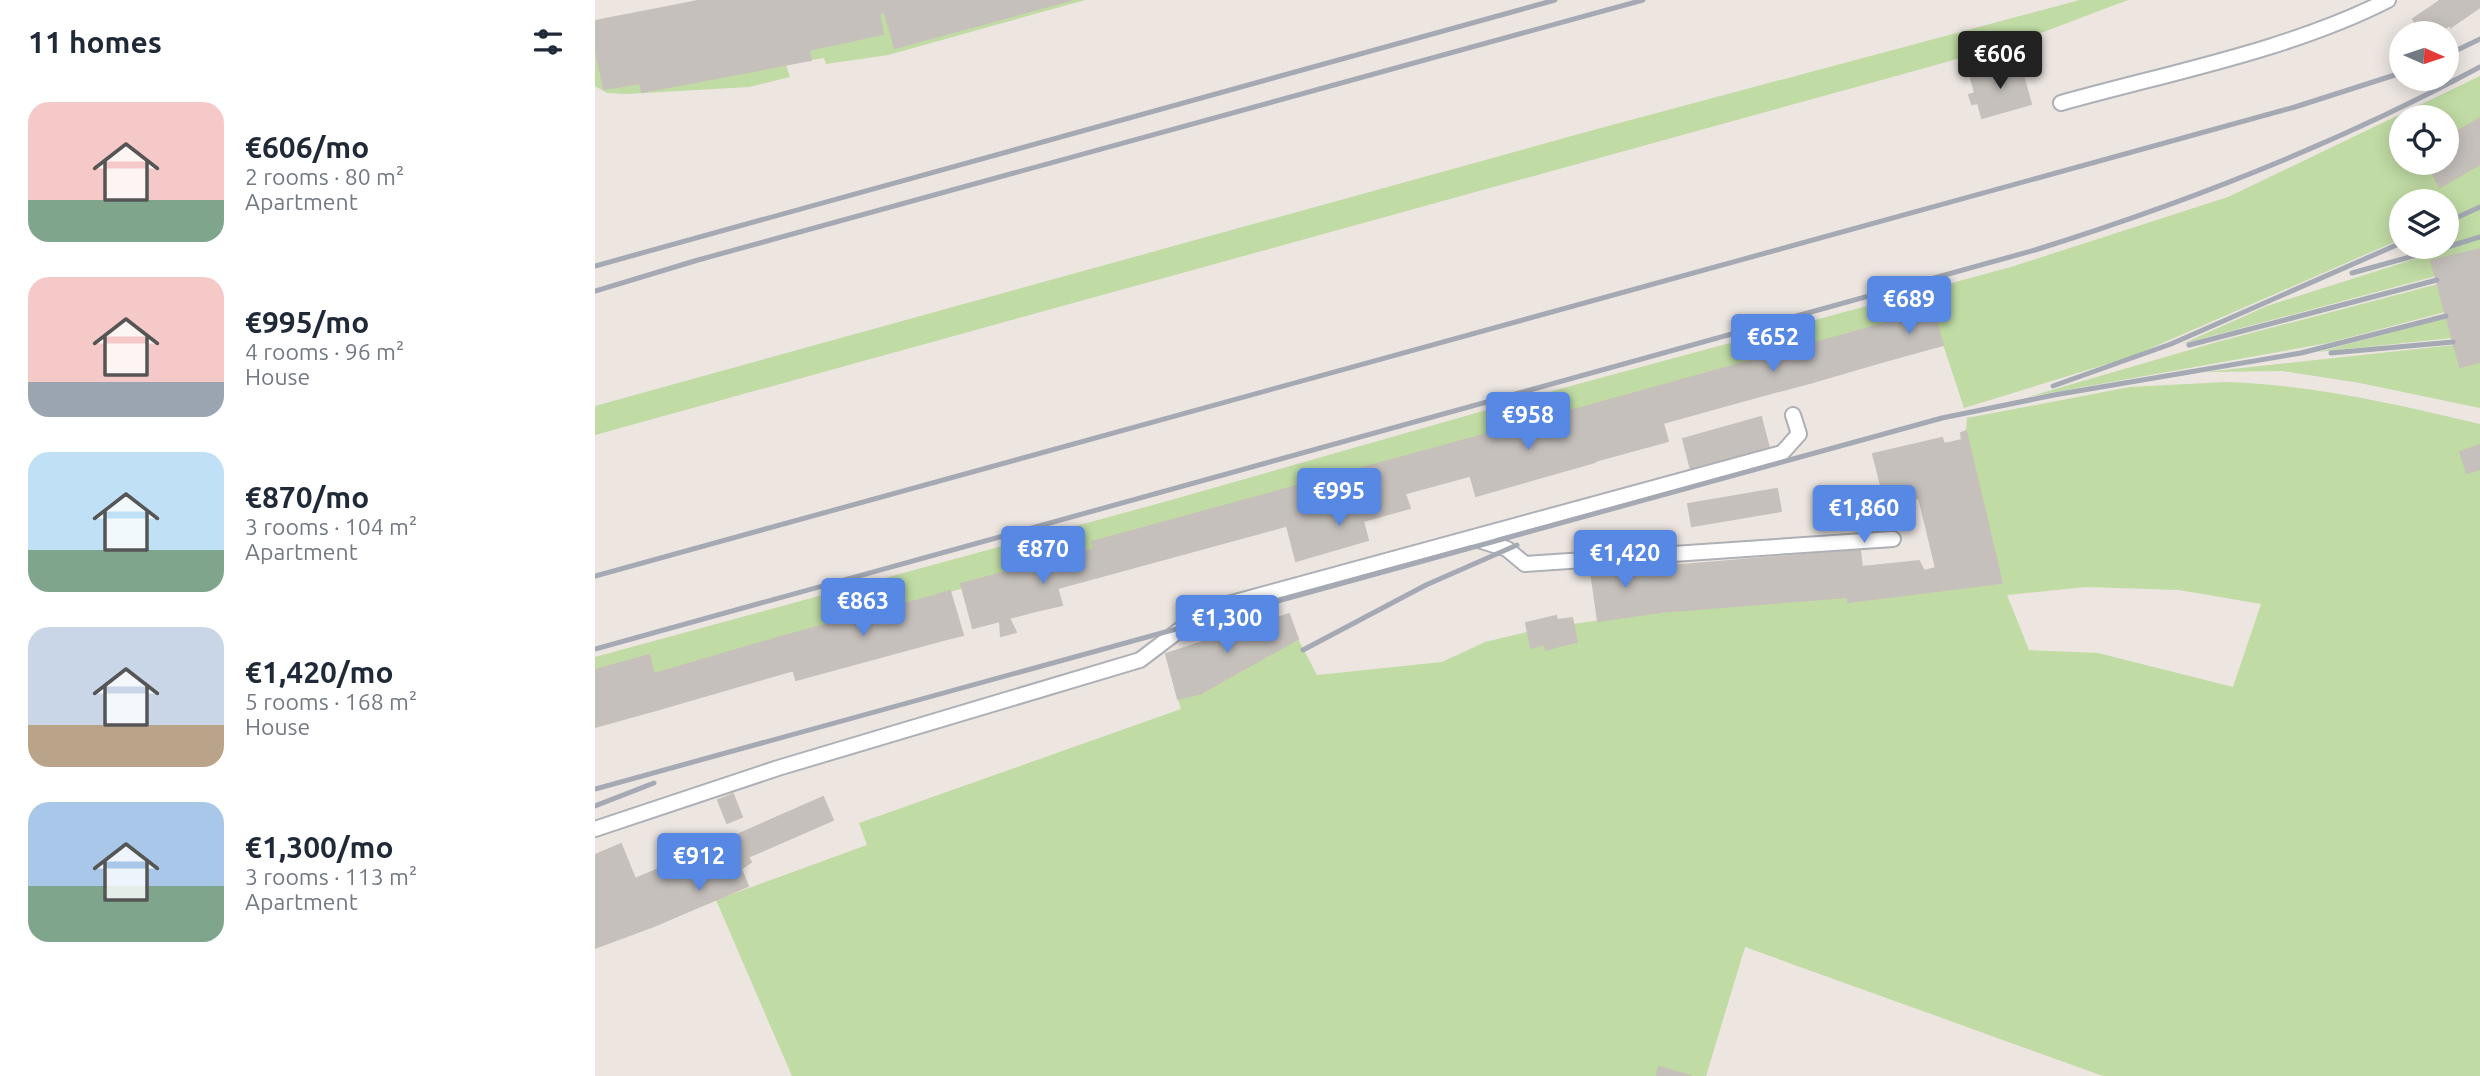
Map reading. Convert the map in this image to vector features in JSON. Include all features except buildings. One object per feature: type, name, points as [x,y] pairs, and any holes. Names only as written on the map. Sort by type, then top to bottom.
[{"type":"lane","points":[[2061,103],[2302,36],[2343,23],[2388,0]]},
{"type":"lane","points":[[595,829],[778,768],[1140,660],[1206,610],[1782,453],[1799,434],[1793,415]]},
{"type":"lane","points":[[1471,537],[1507,549],[1525,564],[1893,539]]},
{"type":"green space","points":[[1071,0],[1085,0],[888,55],[826,64],[824,58],[811,60],[809,50],[883,34],[879,14],[884,12],[895,48]]},
{"type":"green space","points":[[2080,0],[2128,0],[2025,39],[1936,65],[595,435],[595,406],[1597,129]]},
{"type":"green space","points":[[595,48],[604,89],[640,83],[643,92],[786,65],[790,77],[749,87],[626,94],[607,93],[595,86]]},
{"type":"green space","points":[[2480,76],[2480,118],[2459,131],[2459,105],[2420,105],[2449,91],[2459,91],[2459,86]]},
{"type":"green space","points":[[2389,120],[2389,175],[2434,175],[2440,187],[2480,164],[2480,249],[2459,254],[2459,189],[2389,189],[2389,244],[2133,356],[1964,408],[1932,311],[1092,543],[1094,549],[962,584],[964,588],[654,674],[649,656],[595,670],[595,657],[1164,502],[1567,387],[2011,267],[2228,197]]},
{"type":"green space","points":[[2414,259],[2440,259],[2432,261],[2436,276],[2182,344],[2267,306]]},
{"type":"green space","points":[[2438,284],[2445,312],[2328,343],[2028,397],[2217,342]]},
{"type":"green space","points":[[2447,318],[2452,338],[2318,352]]},
{"type":"green space","points":[[2454,345],[2461,367],[2480,362],[2480,408],[2360,383],[2282,371],[2205,372]]},
{"type":"green space","points":[[2226,382],[2290,387],[2385,403],[2480,424],[2480,1076],[2103,1076],[1745,947],[1706,1076],[1691,1076],[1660,1067],[1657,1076],[792,1076],[716,900],[867,845],[859,823],[1181,709],[1178,699],[1201,693],[1298,639],[1317,675],[1442,662],[1485,642],[1527,632],[1531,647],[1545,644],[1546,649],[1577,642],[1573,624],[1643,614],[1848,597],[1848,602],[2001,583],[1966,431],[1967,418],[2130,387]],"holes":[[[2086,587],[2179,590],[2261,604],[2233,687],[2098,653],[2029,650],[2007,595]]]},
{"type":"railway","points":[[595,266],[1555,0]]},
{"type":"railway","points":[[595,291],[698,260],[1643,0]]},
{"type":"railway","points":[[2459,49],[2480,39]]},
{"type":"railway","points":[[595,649],[2035,250],[2149,212],[2318,146],[2480,67]]},
{"type":"railway","points":[[595,576],[2295,107],[2389,77]]},
{"type":"railway","points":[[2459,217],[2480,207]]},
{"type":"railway","points":[[2459,243],[2480,237]]},
{"type":"railway","points":[[2053,386],[2171,344],[2389,248]]},
{"type":"railway","points":[[2352,273],[2403,259]]},
{"type":"railway","points":[[2189,345],[2437,280]]},
{"type":"railway","points":[[595,789],[1942,418],[2054,395],[2301,353],[2446,316]]},
{"type":"railway","points":[[2331,353],[2453,342]]},
{"type":"railway","points":[[1303,650],[1426,585],[1517,545]]},
{"type":"railway","points":[[595,806],[654,783]]}]
